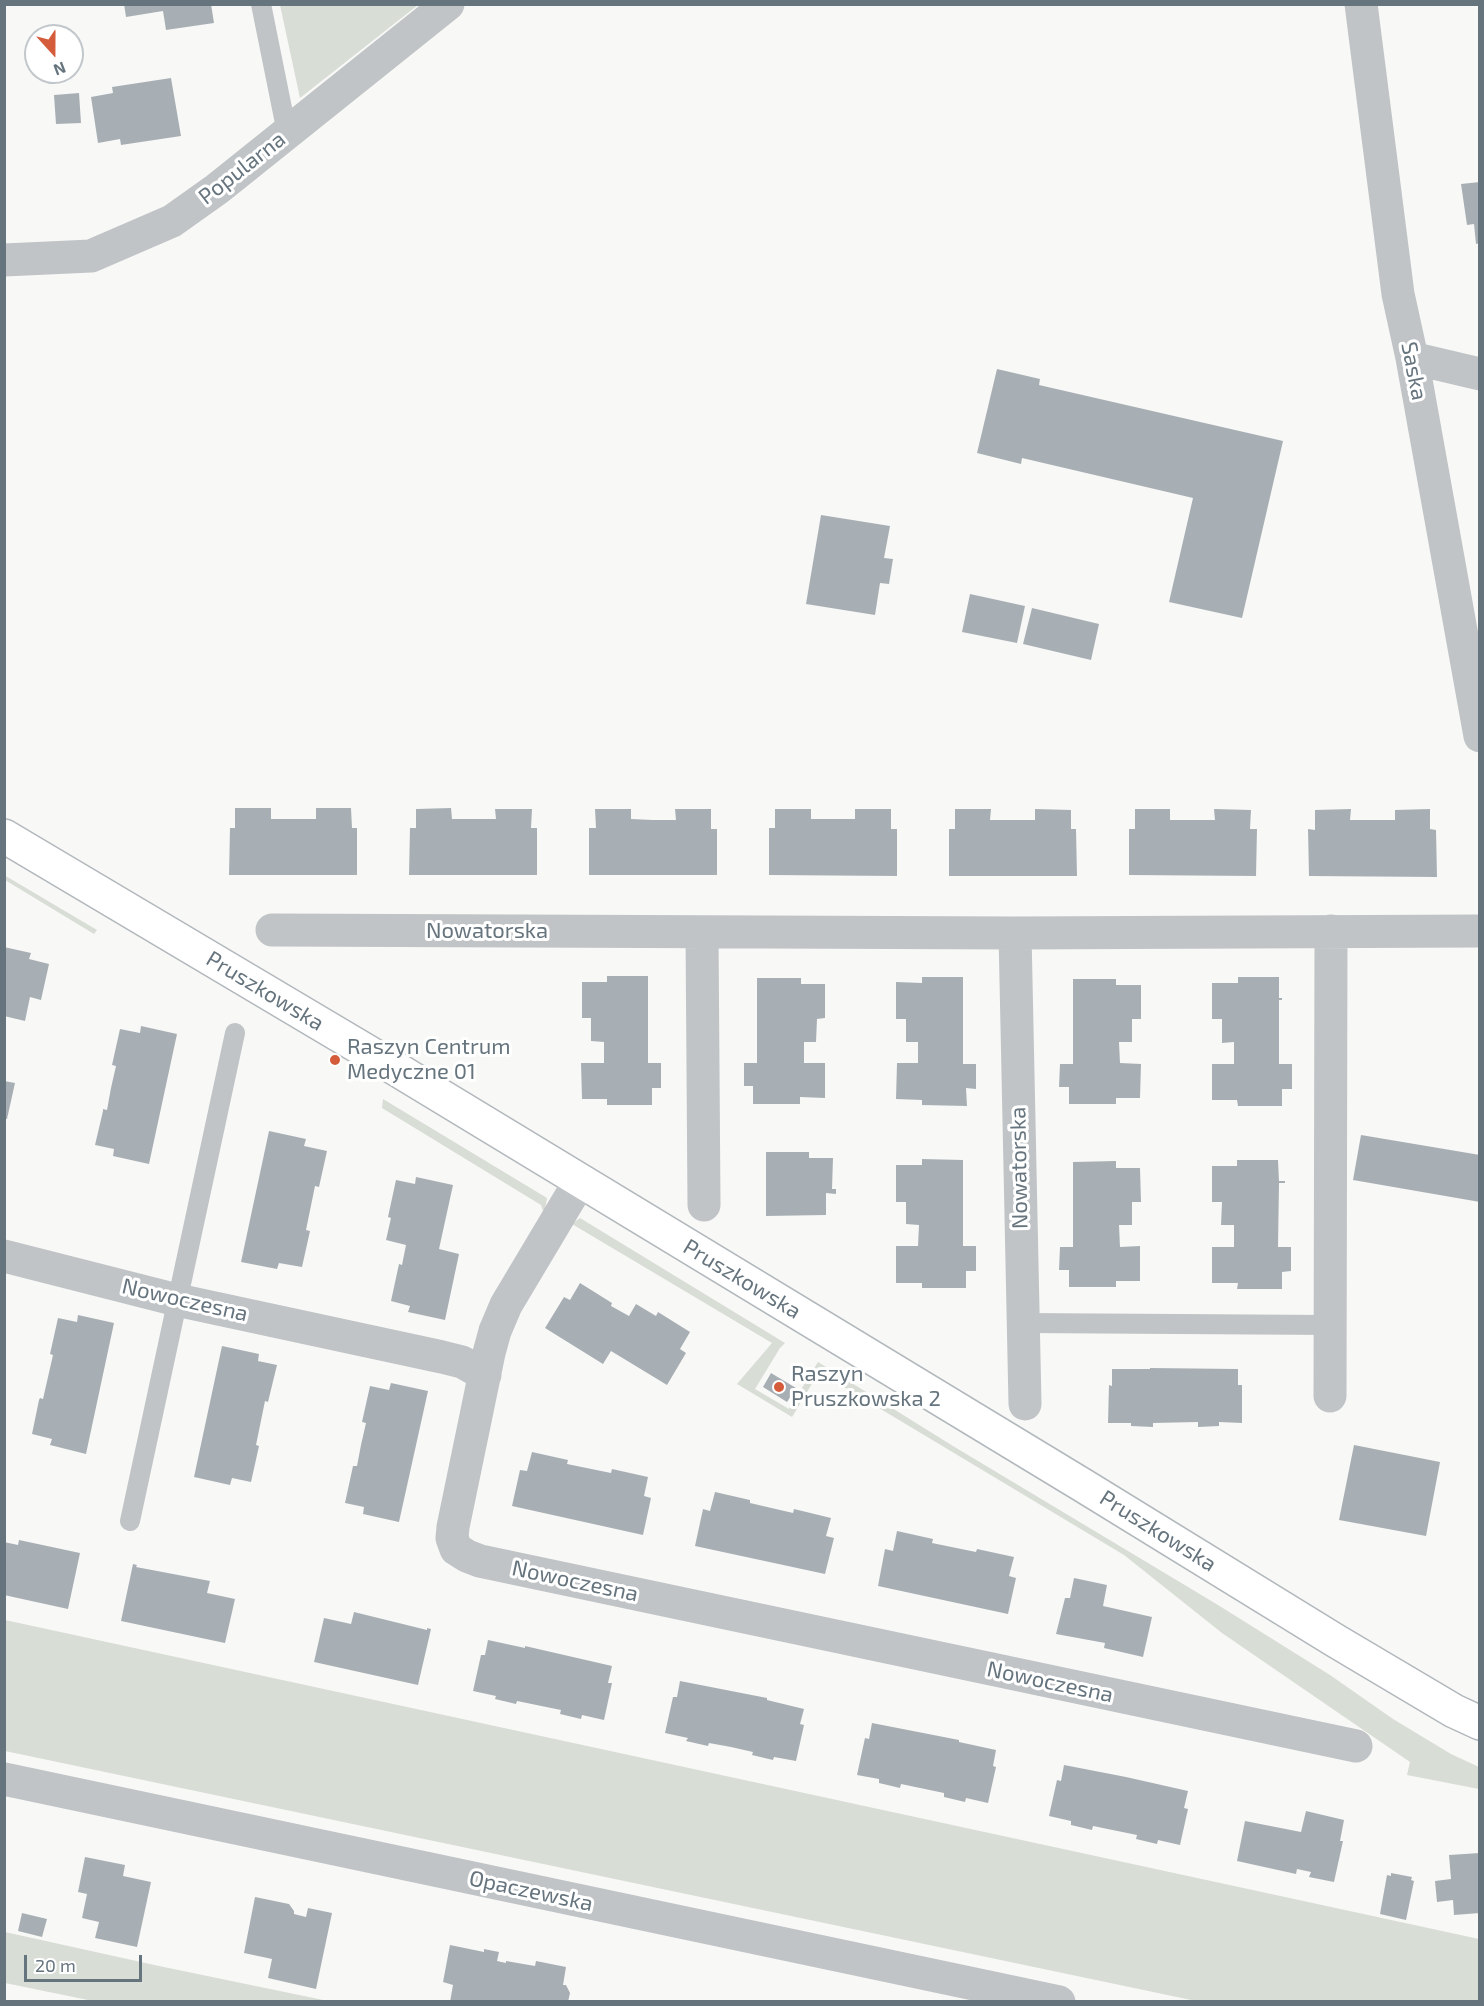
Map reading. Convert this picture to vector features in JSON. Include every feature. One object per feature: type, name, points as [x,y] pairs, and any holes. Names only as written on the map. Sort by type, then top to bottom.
[{"type":"street","name":"Popularna","points":[[4,260],[91,256],[172,221],[218,189],[448,4]]},
{"type":"street","name":"Saska","points":[[1361,4],[1398,294],[1412,358],[1479,736]]},
{"type":"street","points":[[1412,358],[1479,374]]},
{"type":"street","name":"Pruszkowska","points":[[4,836],[580,1180],[1336,1641],[1454,1711],[1479,1723]]},
{"type":"street","name":"Nowatorska","points":[[272,930],[1015,933],[1479,931]]},
{"type":"street","points":[[1330,1396],[1331,931]]},
{"type":"street","points":[[702,932],[704,1205]]},
{"type":"street","name":"Nowatorska","points":[[1015,933],[1025,1404]]},
{"type":"street","points":[[485,1375],[495,1331],[506,1305],[580,1180]]},
{"type":"street","name":"Nowoczesna","points":[[4,1256],[177,1300],[442,1357],[462,1362],[485,1375],[452,1538],[456,1549],[480,1562],[1356,1746]]},
{"type":"street","name":"Opaczewska","points":[[4,1779],[1059,2001]]},
{"type":"lane","points":[[261,4],[287,133]]},
{"type":"lane","points":[[130,1521],[235,1033]]},
{"type":"lane","points":[[1022,1323],[1331,1325]]},
{"type":"shaded area","points":[[280,4],[418,5],[300,98]]},
{"type":"shaded area","points":[[4,875],[97,930],[94,934],[5,880]]},
{"type":"shaded area","points":[[383,1099],[547,1198],[545,1210],[543,1211],[541,1205],[382,1108]]},
{"type":"shaded area","points":[[580,1218],[785,1343],[755,1389],[789,1409],[818,1362],[1218,1605],[1330,1675],[1393,1719],[1451,1754],[1479,1767],[1479,1789],[1407,1775],[1410,1762],[1222,1633],[1124,1555],[819,1372],[792,1417],[737,1384],[772,1343],[572,1224]]},
{"type":"shaded area","points":[[5,1620],[1479,1939],[1479,2001],[1196,2001],[5,1751]]},
{"type":"shaded area","points":[[5,1932],[328,2001],[93,2001],[5,1983]]},
{"type":"building","points":[[124,4],[211,4],[214,23],[166,30],[163,11],[126,17]]},
{"type":"building","points":[[171,78],[181,136],[121,145],[120,139],[98,143],[91,97],[113,93],[112,87]]},
{"type":"building","points":[[79,93],[81,123],[56,124],[54,95]]},
{"type":"building","points":[[1480,182],[1480,243],[1476,244],[1474,224],[1467,225],[1461,184]]},
{"type":"building","points":[[997,369],[1040,379],[1039,385],[1283,441],[1242,618],[1169,602],[1193,498],[1022,458],[1021,464],[977,453]]},
{"type":"building","points":[[821,515],[890,526],[884,558],[893,559],[889,584],[880,583],[875,615],[806,604]]},
{"type":"building","points":[[970,594],[1025,606],[1017,643],[962,632]]},
{"type":"building","points":[[1032,608],[1099,624],[1091,660],[1023,644]]},
{"type":"building","points":[[235,808],[271,808],[271,819],[316,819],[316,808],[351,808],[352,828],[357,828],[357,875],[229,875],[230,828],[235,828]]},
{"type":"building","points":[[451,808],[452,819],[496,819],[495,809],[532,809],[531,828],[537,828],[537,875],[409,875],[410,828],[416,828],[416,809]]},
{"type":"building","points":[[595,809],[631,809],[631,819],[676,820],[675,809],[711,809],[711,829],[717,829],[717,875],[589,875],[589,828],[596,828]]},
{"type":"building","points":[[775,809],[811,809],[811,819],[855,819],[855,809],[891,809],[891,829],[897,829],[897,876],[769,875],[769,828],[775,828]]},
{"type":"building","points":[[955,809],[991,809],[990,820],[1035,820],[1035,809],[1071,810],[1071,829],[1076,829],[1077,876],[949,876],[949,829],[955,829]]},
{"type":"building","points":[[1135,809],[1170,809],[1170,820],[1215,820],[1214,809],[1251,810],[1250,829],[1257,829],[1256,876],[1129,875],[1129,829],[1135,829]]},
{"type":"building","points":[[1351,809],[1350,820],[1395,820],[1395,810],[1430,809],[1430,829],[1436,830],[1437,877],[1309,876],[1308,829],[1315,830],[1315,810]]},
{"type":"building","points":[[4,947],[31,953],[29,959],[49,964],[41,1000],[30,997],[25,1021],[4,1016]]},
{"type":"building","points":[[607,976],[648,976],[648,1063],[661,1063],[661,1088],[652,1088],[652,1105],[607,1105],[607,1099],[582,1099],[581,1063],[604,1063],[604,1042],[591,1041],[591,1018],[582,1018],[582,982],[607,982]]},
{"type":"building","points":[[922,977],[963,977],[963,1064],[976,1064],[976,1089],[966,1088],[967,1106],[922,1105],[922,1100],[896,1099],[897,1063],[918,1063],[918,1042],[906,1042],[906,1019],[896,1019],[896,982],[922,983]]},
{"type":"building","points":[[1238,977],[1279,977],[1279,998],[1282,1000],[1279,1000],[1279,1064],[1292,1064],[1292,1089],[1282,1089],[1282,1106],[1238,1106],[1237,1100],[1212,1100],[1212,1064],[1234,1064],[1234,1042],[1222,1043],[1222,1019],[1212,1019],[1212,983],[1238,983]]},
{"type":"building","points":[[757,978],[801,978],[801,984],[825,984],[825,1018],[817,1019],[816,1042],[804,1042],[804,1063],[825,1063],[825,1098],[800,1097],[800,1104],[753,1104],[753,1086],[744,1086],[744,1063],[757,1063]]},
{"type":"building","points":[[1073,979],[1116,979],[1116,985],[1141,985],[1141,1019],[1132,1019],[1132,1042],[1119,1042],[1120,1063],[1141,1064],[1140,1098],[1116,1098],[1116,1104],[1069,1104],[1069,1087],[1059,1087],[1060,1064],[1073,1064]]},
{"type":"building","points":[[141,1026],[177,1034],[149,1164],[113,1156],[114,1149],[95,1145],[103,1109],[107,1110],[116,1066],[112,1065],[120,1029],[140,1033]]},
{"type":"building","points":[[4,1081],[15,1083],[7,1119],[4,1119]]},
{"type":"building","points":[[269,1131],[306,1139],[304,1146],[327,1151],[319,1187],[315,1186],[306,1230],[310,1231],[302,1267],[279,1263],[277,1269],[241,1262]]},
{"type":"building","points":[[1361,1135],[1480,1155],[1480,1202],[1353,1180]]},
{"type":"building","points":[[766,1152],[809,1152],[809,1158],[833,1158],[832,1189],[836,1189],[836,1194],[826,1193],[826,1215],[766,1216]]},
{"type":"building","points":[[922,1159],[963,1160],[963,1246],[976,1246],[976,1271],[966,1271],[966,1288],[922,1288],[922,1283],[896,1283],[896,1246],[918,1246],[919,1225],[906,1224],[906,1202],[896,1202],[896,1165],[922,1165]]},
{"type":"building","points":[[1237,1160],[1278,1160],[1279,1181],[1285,1181],[1285,1183],[1279,1183],[1278,1247],[1291,1247],[1291,1271],[1282,1272],[1282,1289],[1237,1289],[1238,1283],[1212,1283],[1212,1247],[1234,1247],[1234,1225],[1221,1225],[1222,1202],[1212,1202],[1212,1166],[1237,1166]]},
{"type":"building","points":[[1116,1161],[1116,1168],[1140,1168],[1141,1202],[1132,1202],[1132,1225],[1119,1225],[1120,1247],[1140,1246],[1140,1281],[1116,1281],[1116,1287],[1069,1287],[1069,1270],[1059,1270],[1060,1247],[1073,1247],[1073,1162]]},
{"type":"building","points":[[416,1177],[453,1185],[439,1249],[459,1254],[445,1320],[408,1312],[410,1306],[391,1301],[399,1264],[402,1265],[406,1245],[386,1240],[391,1218],[388,1217],[396,1180],[415,1184]]},
{"type":"building","points":[[580,1283],[629,1316],[636,1304],[656,1316],[658,1312],[690,1332],[680,1349],[686,1353],[667,1385],[611,1351],[603,1364],[545,1328],[564,1297],[570,1300]]},
{"type":"building","points":[[78,1315],[114,1323],[86,1454],[50,1445],[52,1439],[32,1434],[39,1400],[43,1399],[53,1355],[50,1354],[58,1318],[77,1322]]},
{"type":"building","points":[[222,1346],[259,1354],[258,1361],[277,1365],[268,1402],[265,1401],[251,1482],[232,1478],[230,1485],[194,1477]]},
{"type":"building","points":[[1112,1369],[1238,1369],[1238,1385],[1242,1385],[1242,1423],[1219,1422],[1219,1426],[1198,1427],[1198,1422],[1153,1423],[1153,1427],[1131,1426],[1131,1423],[1108,1423],[1109,1385],[1112,1386]]},
{"type":"building","name":"Raszyn Pruszkowska 2","points":[[771,1373],[796,1388],[787,1402],[763,1387]]},
{"type":"building","points":[[391,1383],[428,1391],[399,1522],[363,1514],[364,1507],[345,1503],[353,1466],[357,1466],[366,1423],[362,1422],[370,1386],[389,1390]]},
{"type":"building","points":[[1354,1445],[1440,1462],[1426,1536],[1339,1520]]},
{"type":"building","points":[[532,1452],[568,1460],[567,1464],[611,1473],[612,1469],[648,1477],[644,1496],[651,1498],[643,1535],[512,1506],[520,1470],[527,1471]]},
{"type":"building","points":[[715,1492],[793,1513],[794,1509],[831,1518],[826,1536],[834,1538],[825,1574],[695,1546],[703,1509],[710,1511]]},
{"type":"building","points":[[897,1531],[933,1539],[932,1543],[1014,1557],[1009,1576],[1016,1578],[1008,1614],[878,1586],[885,1549],[893,1551]]},
{"type":"building","points":[[19,1540],[80,1553],[68,1609],[4,1595],[4,1542],[18,1545]]},
{"type":"building","points":[[133,1564],[137,1565],[136,1567],[210,1581],[207,1593],[235,1599],[225,1643],[121,1621]]},
{"type":"building","points":[[1074,1578],[1107,1585],[1103,1606],[1152,1617],[1143,1657],[1104,1648],[1105,1643],[1056,1634],[1065,1598],[1070,1598]]},
{"type":"building","points":[[354,1612],[427,1630],[427,1628],[431,1629],[418,1685],[314,1662],[324,1618],[351,1624]]},
{"type":"building","points":[[488,1640],[612,1666],[608,1683],[612,1683],[604,1720],[582,1715],[581,1719],[560,1714],[561,1710],[517,1701],[516,1704],[495,1699],[496,1696],[473,1691],[481,1655],[485,1655]]},
{"type":"building","points":[[680,1681],[767,1698],[767,1700],[804,1709],[800,1724],[804,1725],[796,1761],[774,1757],[773,1760],[752,1755],[753,1752],[709,1743],[708,1746],[686,1741],[688,1738],[665,1733],[673,1697],[677,1697]]},
{"type":"building","points":[[872,1723],[959,1740],[959,1742],[996,1750],[993,1766],[996,1767],[988,1803],[966,1798],[965,1802],[944,1797],[944,1793],[901,1784],[900,1788],[879,1783],[879,1779],[857,1775],[865,1738],[869,1739]]},
{"type":"building","points":[[1064,1765],[1188,1791],[1184,1808],[1188,1809],[1180,1845],[1158,1840],[1157,1844],[1136,1839],[1137,1835],[1093,1826],[1092,1830],[1071,1825],[1071,1821],[1049,1816],[1057,1780],[1061,1781]]},
{"type":"building","points":[[1306,1811],[1344,1820],[1340,1841],[1343,1841],[1334,1882],[1309,1877],[1311,1872],[1297,1869],[1296,1874],[1237,1861],[1245,1821],[1301,1832]]},
{"type":"building","points":[[1480,1853],[1480,1913],[1454,1915],[1453,1900],[1437,1902],[1435,1881],[1451,1879],[1449,1855]]},
{"type":"building","points":[[85,1857],[125,1865],[123,1876],[151,1882],[137,1947],[95,1938],[99,1922],[82,1918],[87,1894],[78,1892]]},
{"type":"building","points":[[1391,1873],[1412,1877],[1411,1880],[1414,1881],[1406,1920],[1380,1914],[1387,1875],[1391,1876]]},
{"type":"building","points":[[255,1897],[289,1904],[294,1914],[306,1917],[308,1908],[332,1913],[316,1989],[268,1978],[272,1959],[244,1953]]},
{"type":"building","points":[[22,1913],[47,1919],[42,1937],[18,1931]]},
{"type":"building","points":[[450,1945],[484,1952],[484,1949],[499,1952],[497,1961],[506,1963],[506,1961],[535,1966],[536,1961],[566,1967],[563,1985],[566,1985],[570,1993],[568,2002],[450,2002],[453,1985],[443,1982]]},
{"type":"place","name":"Raszyn Centrum Medyczne 01","points":[[335,1060]]},
{"type":"place","name":"Raszyn Pruszkowska 2","points":[[779,1387]]}]
